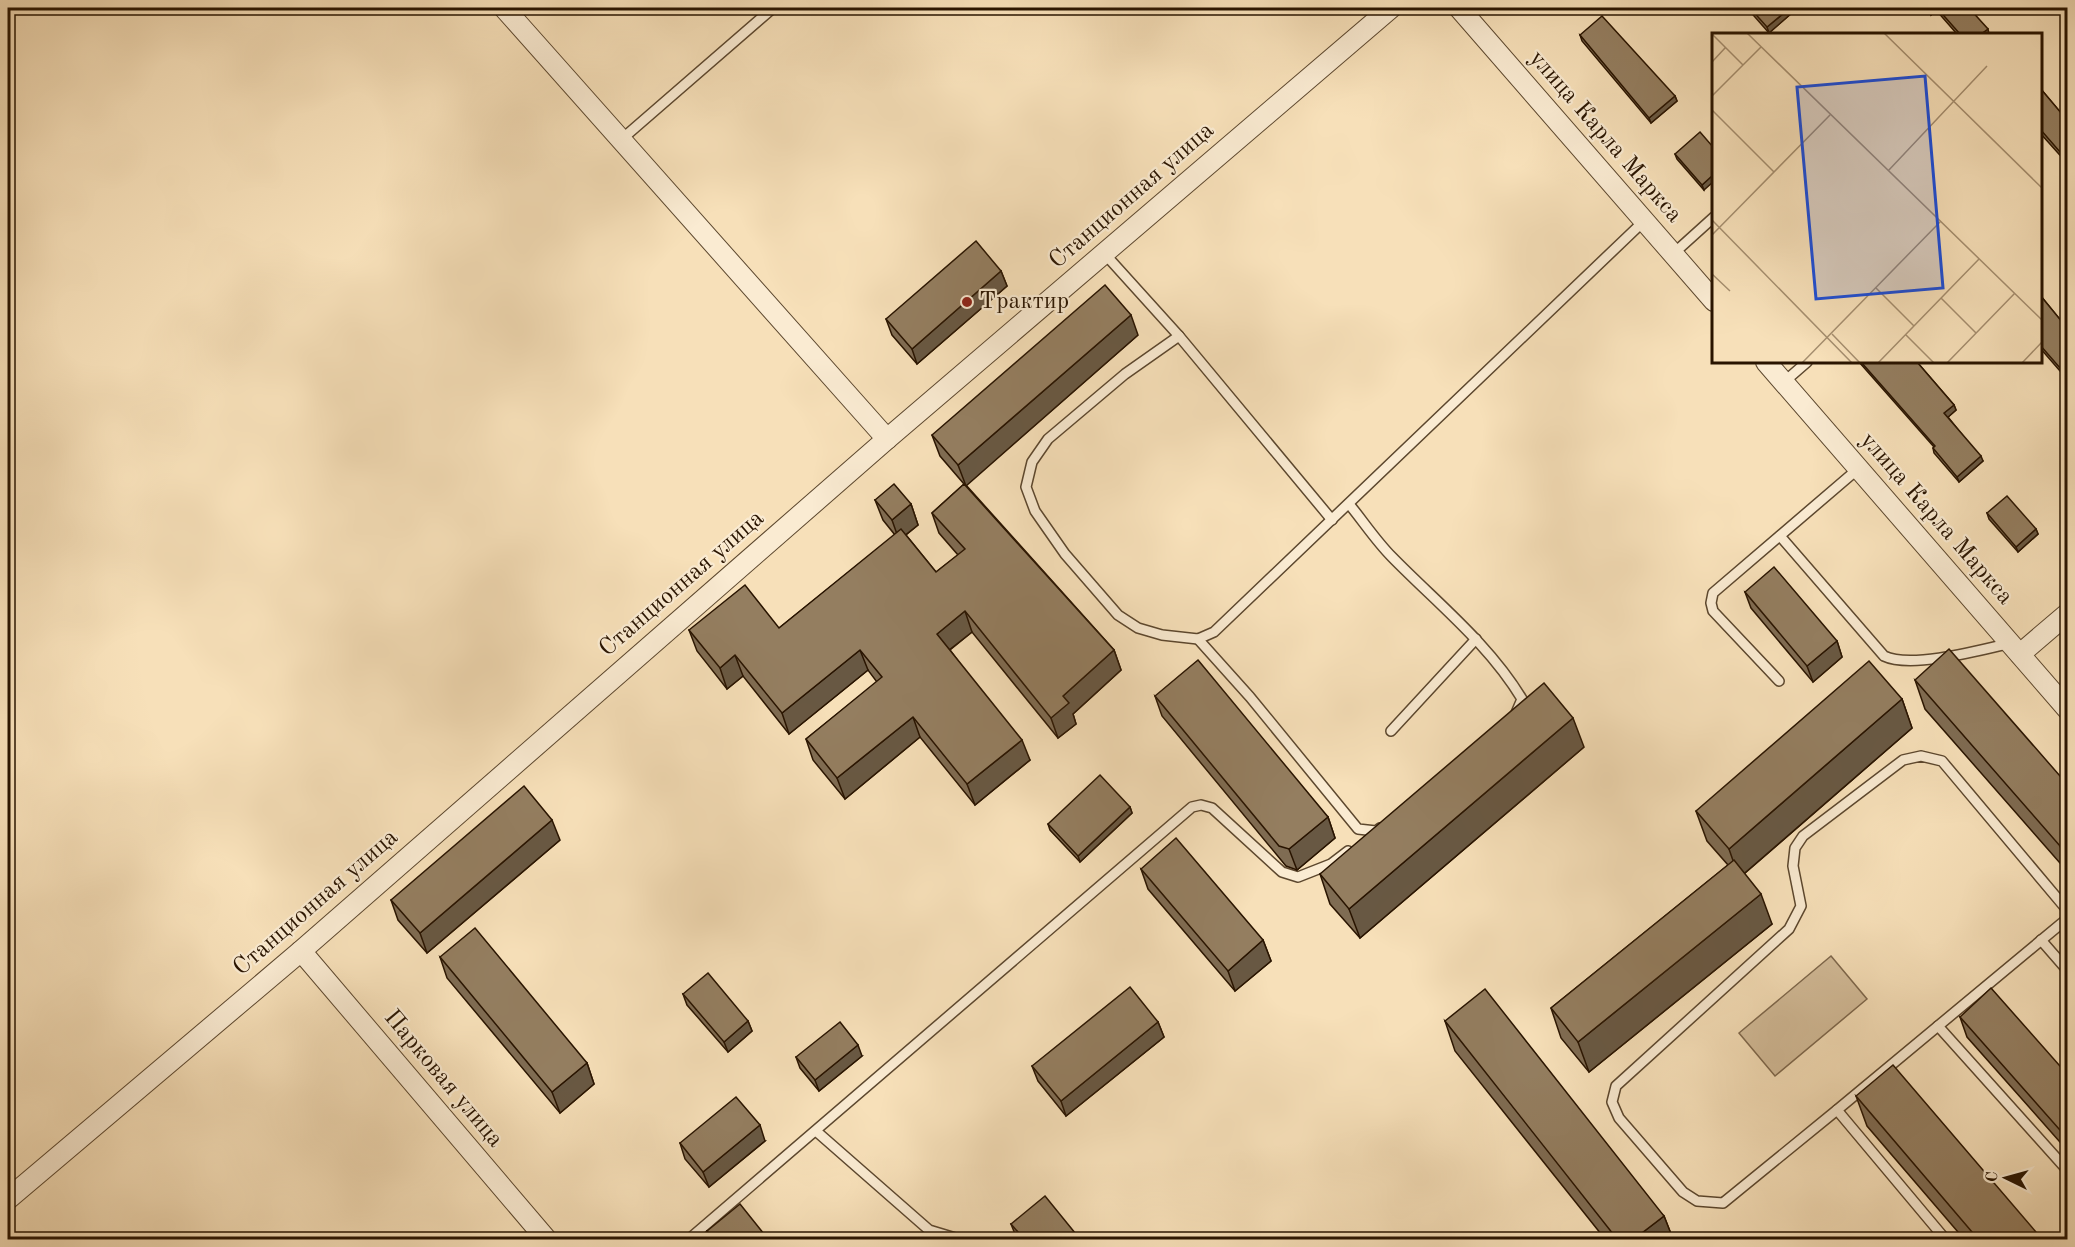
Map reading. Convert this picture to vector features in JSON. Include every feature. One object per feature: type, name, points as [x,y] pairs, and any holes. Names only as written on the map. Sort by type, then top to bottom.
[{"type":"street","points":[[504,8],[887,439]]},
{"type":"street","name":"Станционная улица","points":[[8,1199],[301,951],[887,439],[1391,8]]},
{"type":"street","name":"улица Карла Маркса","points":[[1459,8],[1712,300]]},
{"type":"street","name":"улица Карла Маркса","points":[[1767,363],[2067,710]]},
{"type":"street","points":[[2015,648],[2067,613]]},
{"type":"street","name":"Парковая улица","points":[[301,951],[547,1239]]},
{"type":"lane","points":[[622,139],[773,8]]},
{"type":"lane","points":[[1673,254],[1712,218]]},
{"type":"lane","points":[[1179,336],[1125,374],[1048,438],[1032,462],[1026,487],[1035,511],[1065,554],[1118,615],[1138,628],[1162,635],[1198,639],[1214,632],[1644,221]]},
{"type":"lane","points":[[1104,253],[1179,336],[1332,520]]},
{"type":"lane","points":[[1784,382],[1806,363]]},
{"type":"lane","points":[[1779,681],[1713,611],[1711,603],[1713,593],[1859,468]]},
{"type":"lane","points":[[1349,504],[1390,556],[1476,639],[1511,681],[1522,699],[1515,717],[1507,724]]},
{"type":"lane","points":[[1780,536],[1884,656],[1893,661],[1950,657],[2015,648]]},
{"type":"lane","points":[[1198,639],[1250,697],[1358,829],[1376,831]]},
{"type":"lane","points":[[1391,731],[1476,639]]},
{"type":"lane","points":[[2067,910],[1942,761],[1921,756],[1903,760],[1803,836],[1795,848],[1793,866],[1801,906],[1789,929],[1616,1086],[1612,1102],[1619,1118],[1683,1192],[1697,1201],[1723,1203],[2067,918]]},
{"type":"lane","points":[[688,1239],[1192,807],[1202,805],[1212,808],[1282,872],[1298,877],[1331,864],[1358,844]]},
{"type":"lane","points":[[1367,837],[1384,824]]},
{"type":"lane","points":[[2041,940],[2067,971]]},
{"type":"lane","points":[[1938,1026],[2067,1171]]},
{"type":"lane","points":[[1838,1110],[1946,1239]]},
{"type":"lane","points":[[816,1131],[928,1230],[962,1239]]},
{"type":"shaded area","points":[[1831,956],[1867,999],[1775,1076],[1739,1033]]},
{"type":"building","points":[[1750,8],[1790,8],[1767,27]]},
{"type":"building","points":[[1937,8],[1969,8],[1988,29],[1982,33],[1959,33]]},
{"type":"building","points":[[1602,16],[1675,96],[1649,118],[1580,35]]},
{"type":"building","points":[[2042,90],[2067,120],[2067,160],[2042,131]]},
{"type":"building","points":[[1700,132],[1712,146],[1712,176],[1702,185],[1675,154]]},
{"type":"building","points":[[976,241],[1001,271],[912,349],[886,319]]},
{"type":"building","points":[[1105,285],[1131,315],[958,465],[932,435]]},
{"type":"building","points":[[2042,297],[2067,328],[2067,376],[2042,347]]},
{"type":"building","points":[[1862,363],[1918,363],[1954,405],[1944,413],[1981,456],[1957,477],[1933,448],[1935,446]]},
{"type":"building","points":[[2067,399],[2067,411],[2062,404]]},
{"type":"building","points":[[894,484],[911,504],[892,520],[875,500]]},
{"type":"building","points":[[964,484],[1114,650],[1063,696],[1069,703],[1051,718],[965,611],[937,634],[1022,740],[967,784],[913,717],[837,778],[806,739],[882,677],[860,650],[782,713],[735,655],[720,668],[689,630],[745,585],[779,628],[901,529],[936,572],[965,549],[932,513]]},
{"type":"building","points":[[2007,496],[2036,529],[2016,547],[1987,513]]},
{"type":"building","points":[[1774,567],[1837,641],[1807,666],[1745,592]]},
{"type":"building","points":[[1949,649],[2067,784],[2067,840],[2060,846],[1915,680]]},
{"type":"building","points":[[1198,660],[1328,817],[1289,849],[1279,846],[1155,696]]},
{"type":"building","points":[[1869,661],[1902,699],[1729,849],[1696,811]]},
{"type":"building","points":[[1544,683],[1573,718],[1349,909],[1320,874]]},
{"type":"building","points":[[1100,775],[1130,807],[1078,856],[1048,824]]},
{"type":"building","points":[[524,786],[552,820],[420,933],[391,900]]},
{"type":"building","points":[[1176,838],[1263,940],[1228,971],[1141,869]]},
{"type":"building","points":[[1734,860],[1761,894],[1578,1042],[1551,1008]]},
{"type":"building","points":[[475,928],[587,1063],[552,1092],[440,957]]},
{"type":"building","points":[[708,973],[748,1021],[724,1042],[683,994]]},
{"type":"building","points":[[1130,987],[1158,1022],[1061,1101],[1032,1066]]},
{"type":"building","points":[[1991,988],[2067,1074],[2067,1138],[1960,1017]]},
{"type":"building","points":[[1485,989],[1664,1216],[1634,1239],[1617,1239],[1445,1021]]},
{"type":"building","points":[[840,1022],[858,1045],[815,1080],[796,1057]]},
{"type":"building","points":[[1893,1065],[2042,1239],[1978,1239],[1856,1096]]},
{"type":"building","points":[[736,1097],[760,1125],[703,1172],[680,1143]]},
{"type":"building","points":[[1045,1196],[1080,1239],[1024,1239],[1011,1224]]},
{"type":"building","points":[[740,1204],[768,1239],[714,1239],[707,1231]]},
{"type":"place","name":"Трактир","points":[[967,302]]}]
